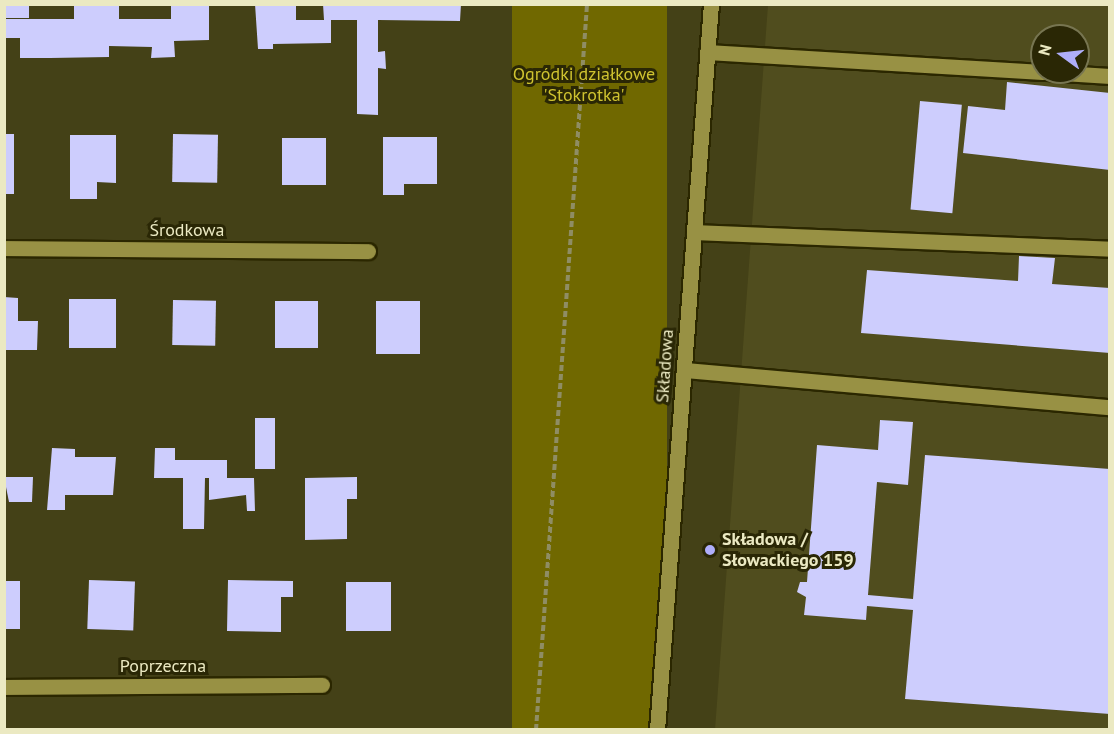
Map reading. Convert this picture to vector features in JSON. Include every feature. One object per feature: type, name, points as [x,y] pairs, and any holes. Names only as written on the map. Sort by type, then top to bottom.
[{"type":"street","name":"Składowa","points":[[657,729],[711,4]]},
{"type":"street","points":[[707,52],[1030,71]]},
{"type":"street","points":[[1090,75],[1110,76]]},
{"type":"street","points":[[694,232],[1110,249]]},
{"type":"street","name":"Środkowa","points":[[4,248],[368,250]]},
{"type":"street","points":[[684,370],[1110,407]]},
{"type":"street","name":"Poprzeczna","points":[[4,687],[322,685]]},
{"type":"path","points":[[536,729],[586,4]]},
{"type":"shaded area","points":[[768,5],[1109,5],[1109,729],[715,730]]},
{"type":"green space","name":"Ogródki działkowe 'Stokrotka'","points":[[512,5],[667,5],[667,730],[512,730]]},
{"type":"building","points":[[4,4],[29,4],[29,18],[4,18]]},
{"type":"building","points":[[74,4],[119,4],[119,19],[171,19],[171,4],[209,4],[209,40],[174,41],[175,57],[151,58],[152,47],[109,46],[109,57],[20,58],[20,38],[4,38],[4,19],[74,19]]},
{"type":"building","points":[[255,4],[296,4],[296,20],[324,20],[323,4],[461,4],[460,21],[378,20],[378,52],[385,51],[386,69],[378,68],[378,115],[357,114],[357,20],[331,20],[331,43],[273,44],[273,49],[258,49]]},
{"type":"building","points":[[1007,82],[1110,93],[1110,170],[963,153],[968,106],[1005,110]]},
{"type":"building","points":[[920,101],[962,105],[952,213],[911,210]]},
{"type":"building","points":[[4,134],[14,134],[14,194],[4,194]]},
{"type":"building","points":[[173,134],[218,135],[217,183],[172,182]]},
{"type":"building","points":[[70,135],[116,135],[116,183],[97,182],[97,199],[70,199]]},
{"type":"building","points":[[383,137],[437,137],[437,184],[404,184],[404,195],[383,195]]},
{"type":"building","points":[[282,138],[326,138],[326,185],[282,185]]},
{"type":"building","points":[[1019,256],[1055,258],[1052,284],[1110,288],[1110,353],[861,333],[867,270],[1018,281]]},
{"type":"building","points":[[4,297],[18,298],[18,321],[38,321],[37,350],[4,350]]},
{"type":"building","points":[[69,299],[116,299],[116,348],[69,348]]},
{"type":"building","points":[[173,300],[216,301],[215,346],[172,345]]},
{"type":"building","points":[[275,301],[318,301],[318,348],[275,348]]},
{"type":"building","points":[[376,301],[420,301],[420,354],[376,354]]},
{"type":"building","points":[[255,418],[275,418],[275,469],[255,469]]},
{"type":"building","points":[[880,420],[913,422],[908,485],[877,482],[868,595],[913,599],[925,455],[1110,469],[1110,714],[905,699],[913,610],[867,606],[866,620],[804,615],[806,597],[797,592],[800,582],[807,582],[817,445],[878,450]]},
{"type":"building","points":[[52,448],[75,449],[75,457],[116,457],[113,495],[65,495],[65,510],[47,510]]},
{"type":"building","points":[[155,448],[175,448],[175,460],[227,460],[227,478],[254,478],[255,511],[247,511],[246,495],[209,500],[209,478],[205,478],[204,529],[183,529],[183,478],[154,478]]},
{"type":"building","points":[[4,477],[33,477],[32,502],[9,502]]},
{"type":"building","points":[[357,477],[357,499],[347,499],[347,539],[305,540],[305,478]]},
{"type":"building","points":[[89,580],[135,582],[133,631],[87,629]]},
{"type":"building","points":[[228,580],[293,581],[293,597],[281,597],[281,632],[227,631]]},
{"type":"building","points":[[4,581],[20,581],[20,629],[4,629]]},
{"type":"building","points":[[346,582],[391,582],[391,631],[346,631]]},
{"type":"place","name":"Składowa / Słowackiego 159","points":[[710,550]]}]
